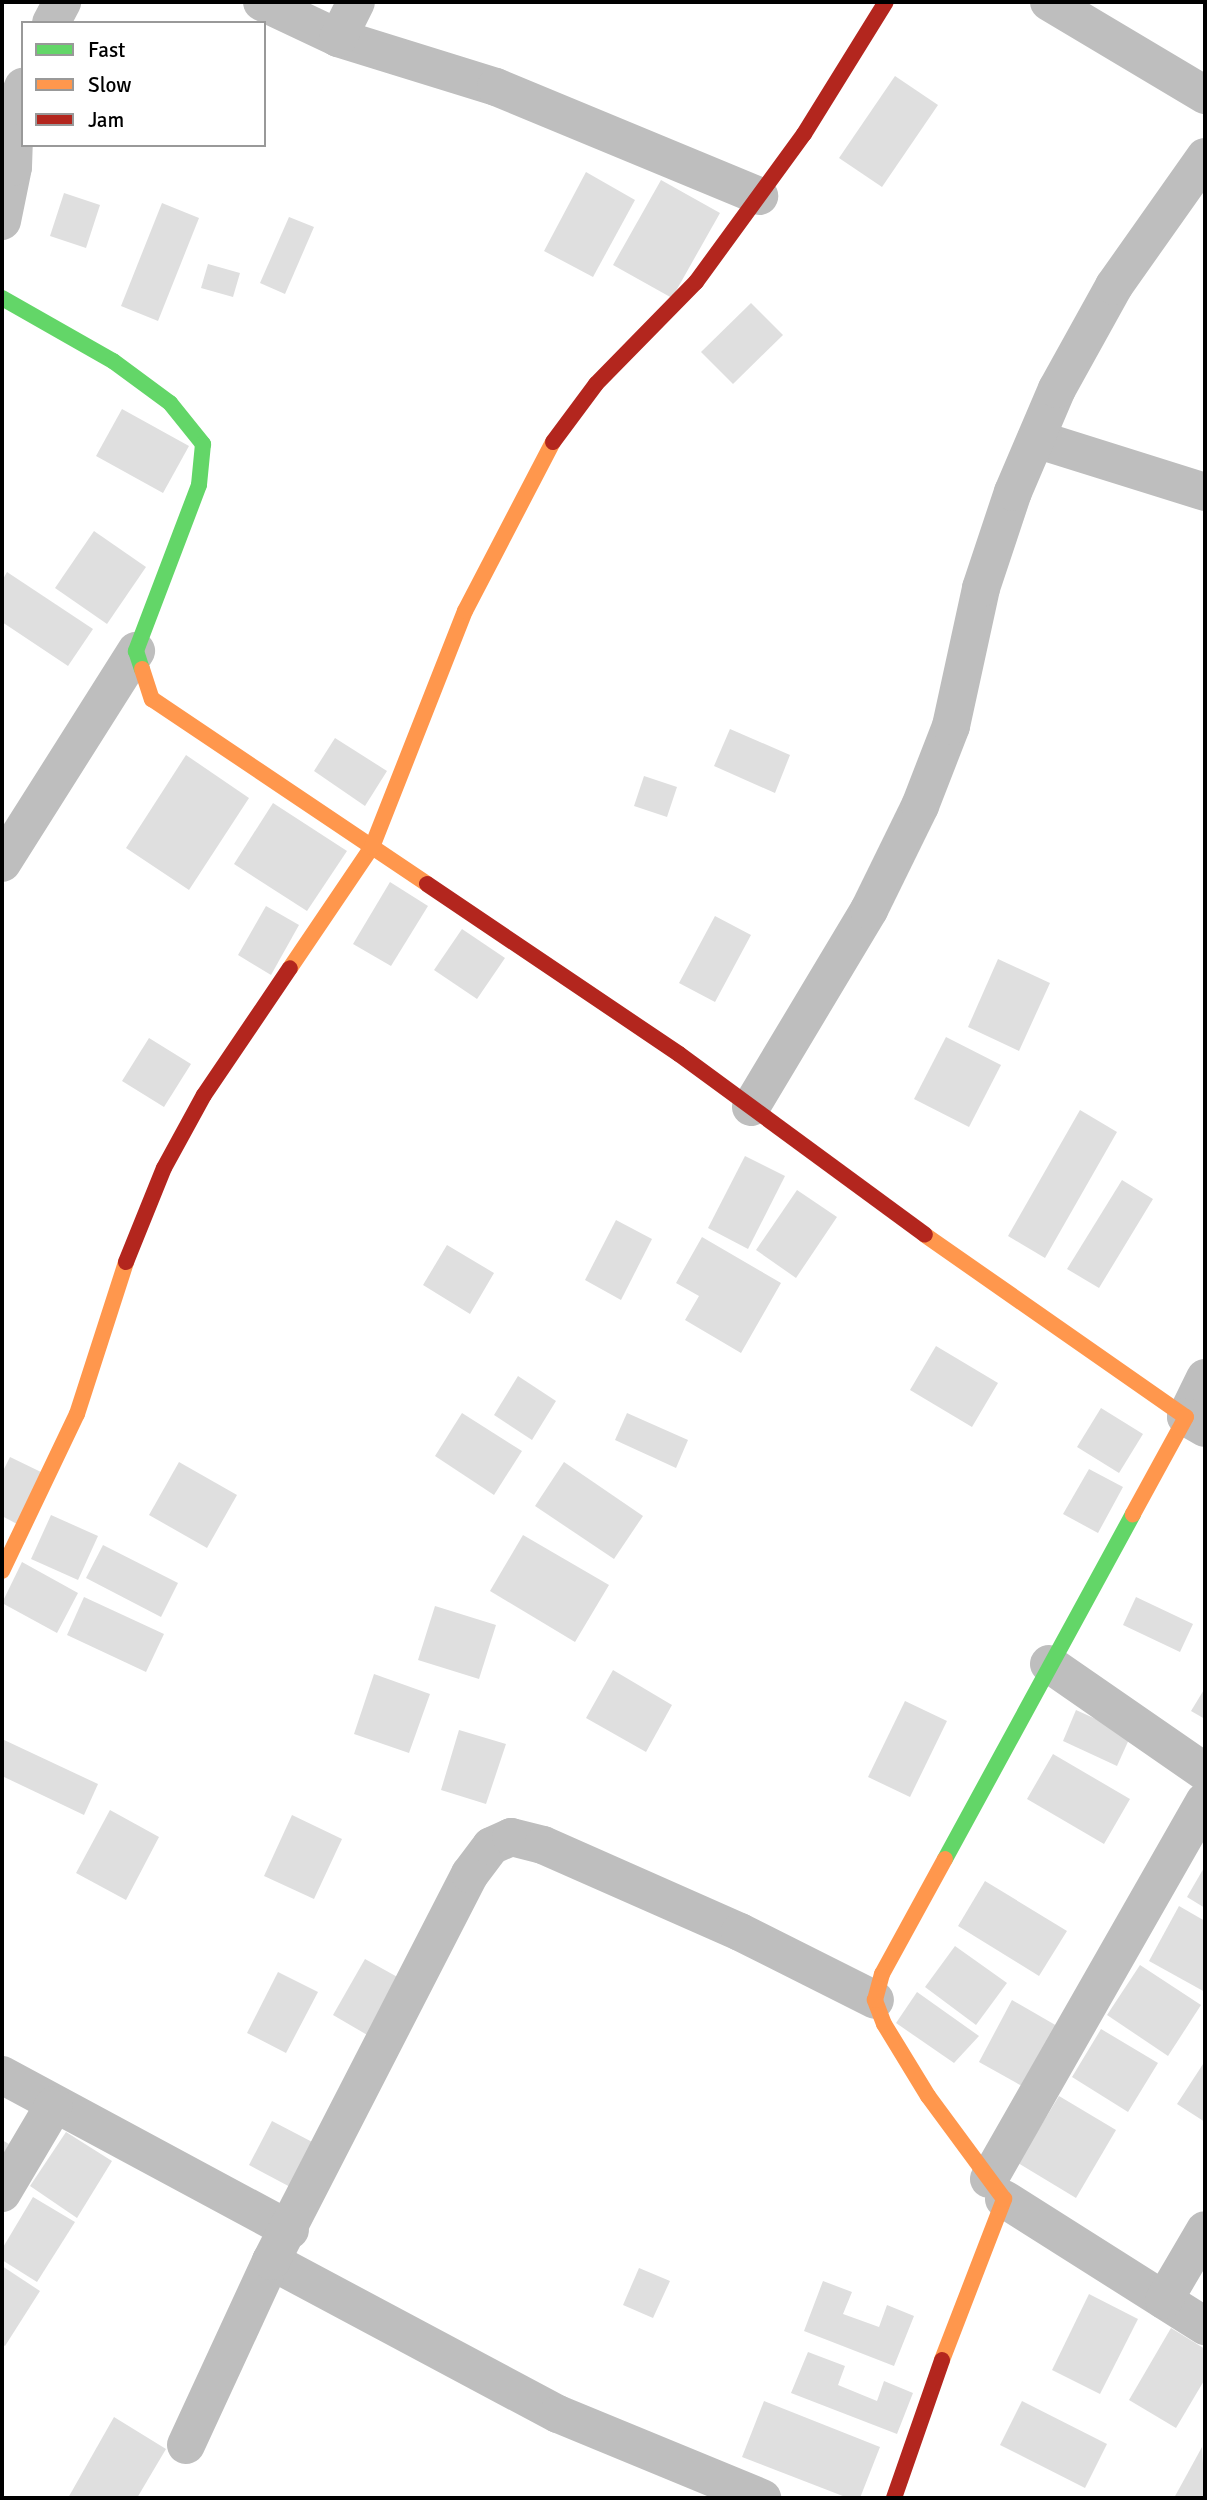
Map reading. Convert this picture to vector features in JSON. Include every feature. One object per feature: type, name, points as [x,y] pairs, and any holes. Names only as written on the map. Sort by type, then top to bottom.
[{"type":"street","points":[[52,21],[62,2]]},
{"type":"street","points":[[261,2],[338,38],[496,87],[759,196]]},
{"type":"street","points":[[338,38],[356,2]]},
{"type":"street","points":[[2,1571],[77,1414],[132,1240],[164,1168],[204,1095],[372,847],[465,611],[558,433],[596,384],[696,282],[841,79],[886,2]]},
{"type":"street","points":[[1049,2],[1205,94]]},
{"type":"street","points":[[2,221],[13,167],[15,106],[21,92]]},
{"type":"street","points":[[751,1107],[869,910],[920,806],[951,726],[981,588],[1057,389],[1114,286],[1205,157]]},
{"type":"street","points":[[2,298],[113,361],[170,403],[203,444],[200,485],[136,651],[2,863]]},
{"type":"street","points":[[1036,439],[1205,492]]},
{"type":"street","points":[[136,651],[152,699],[751,1107],[989,1282],[1196,1422]]},
{"type":"street","points":[[1205,1378],[1196,1422],[1049,1664],[905,1925],[882,1974],[876,2000],[884,2024],[916,2077],[997,2189],[1205,2326]]},
{"type":"street","points":[[1049,1664],[1205,1772]]},
{"type":"street","points":[[894,2498],[997,2189],[1205,1801]]},
{"type":"street","points":[[186,2445],[281,2245],[470,1874],[491,1846],[511,1837],[543,1845],[728,1926],[876,2000]]},
{"type":"street","points":[[2,2075],[558,2414],[762,2498]]},
{"type":"street","points":[[2,2193],[54,2105]]},
{"type":"street","points":[[1164,2300],[1205,2230]]},
{"type":"building","points":[[895,76],[938,105],[882,187],[839,158]]},
{"type":"building","points":[[586,172],[635,200],[593,277],[544,251]]},
{"type":"building","points":[[661,180],[720,213],[672,298],[613,265]]},
{"type":"building","points":[[64,193],[100,205],[86,248],[50,236]]},
{"type":"building","points":[[162,203],[199,218],[158,321],[121,306]]},
{"type":"building","points":[[289,217],[314,227],[285,294],[260,283]]},
{"type":"building","points":[[208,264],[240,273],[233,297],[201,288]]},
{"type":"building","points":[[751,303],[783,335],[733,384],[701,352]]},
{"type":"building","points":[[122,409],[189,446],[163,493],[96,456]]},
{"type":"building","points":[[94,531],[146,567],[107,624],[55,588]]},
{"type":"building","points":[[7,572],[93,629],[68,666],[2,622],[2,581]]},
{"type":"building","points":[[730,729],[790,755],[775,793],[714,766]]},
{"type":"building","points":[[335,738],[387,771],[365,806],[314,771]]},
{"type":"building","points":[[186,755],[249,798],[189,890],[126,848]]},
{"type":"building","points":[[644,776],[677,787],[667,817],[634,806]]},
{"type":"building","points":[[273,803],[347,851],[307,911],[234,864]]},
{"type":"building","points":[[390,882],[428,906],[391,966],[353,944]]},
{"type":"building","points":[[266,906],[299,925],[271,975],[238,955]]},
{"type":"building","points":[[715,916],[751,935],[715,1002],[679,983]]},
{"type":"building","points":[[462,929],[505,958],[477,999],[434,970]]},
{"type":"building","points":[[998,959],[1050,983],[1019,1051],[968,1027]]},
{"type":"building","points":[[946,1037],[1001,1065],[969,1127],[914,1099]]},
{"type":"building","points":[[149,1038],[191,1064],[164,1107],[122,1081]]},
{"type":"building","points":[[1080,1110],[1117,1132],[1045,1258],[1008,1236]]},
{"type":"building","points":[[745,1156],[785,1176],[748,1249],[708,1228]]},
{"type":"building","points":[[1122,1180],[1153,1199],[1099,1288],[1067,1269]]},
{"type":"building","points":[[797,1190],[837,1217],[796,1278],[756,1250]]},
{"type":"building","points":[[616,1220],[652,1239],[621,1300],[585,1280]]},
{"type":"building","points":[[702,1237],[781,1283],[741,1353],[685,1320],[699,1296],[676,1283]]},
{"type":"building","points":[[447,1245],[494,1273],[470,1314],[423,1285]]},
{"type":"building","points":[[936,1346],[998,1383],[972,1427],[910,1390]]},
{"type":"building","points":[[518,1376],[556,1401],[532,1440],[494,1415]]},
{"type":"building","points":[[1101,1408],[1143,1434],[1119,1473],[1077,1447]]},
{"type":"building","points":[[462,1413],[522,1451],[494,1495],[435,1456]]},
{"type":"building","points":[[627,1413],[688,1440],[676,1468],[615,1440]]},
{"type":"building","points":[[10,1457],[43,1473],[17,1524],[2,1516],[2,1473]]},
{"type":"building","points":[[179,1462],[237,1495],[207,1548],[149,1515]]},
{"type":"building","points":[[564,1462],[643,1516],[614,1559],[535,1506]]},
{"type":"building","points":[[1089,1469],[1123,1487],[1098,1533],[1063,1514]]},
{"type":"building","points":[[51,1515],[98,1536],[78,1580],[31,1559]]},
{"type":"building","points":[[523,1535],[609,1585],[575,1642],[490,1591]]},
{"type":"building","points":[[103,1545],[178,1583],[161,1617],[86,1578]]},
{"type":"building","points":[[22,1562],[78,1593],[57,1633],[2,1603]]},
{"type":"building","points":[[84,1597],[164,1634],[146,1672],[67,1635]]},
{"type":"building","points":[[1136,1597],[1193,1624],[1180,1652],[1123,1625]]},
{"type":"building","points":[[435,1606],[496,1625],[479,1679],[418,1660]]},
{"type":"building","points":[[613,1670],[672,1705],[646,1752],[586,1718]]},
{"type":"building","points":[[374,1674],[430,1694],[409,1753],[354,1734]]},
{"type":"building","points":[[1205,1688],[1205,1719],[1191,1711]]},
{"type":"building","points":[[905,1701],[947,1721],[910,1797],[868,1777]]},
{"type":"building","points":[[1076,1710],[1131,1735],[1117,1766],[1063,1741]]},
{"type":"building","points":[[459,1730],[506,1744],[486,1804],[441,1790]]},
{"type":"building","points":[[2,1739],[98,1784],[84,1815],[2,1776]]},
{"type":"building","points":[[1053,1754],[1130,1799],[1104,1844],[1027,1799]]},
{"type":"building","points":[[110,1810],[159,1837],[126,1900],[76,1873]]},
{"type":"building","points":[[292,1815],[342,1839],[314,1899],[264,1876]]},
{"type":"building","points":[[1205,1866],[1205,1908],[1187,1897]]},
{"type":"building","points":[[985,1881],[1067,1931],[1039,1976],[958,1926]]},
{"type":"building","points":[[1179,1906],[1205,1921],[1205,1992],[1149,1961]]},
{"type":"building","points":[[955,1946],[1007,1983],[976,2025],[925,1987]]},
{"type":"building","points":[[365,1959],[401,1979],[369,2036],[333,2015]]},
{"type":"building","points":[[1140,1965],[1201,2005],[1168,2056],[1107,2015]]},
{"type":"building","points":[[278,1972],[318,1992],[286,2053],[247,2033]]},
{"type":"building","points":[[917,1992],[979,2036],[954,2063],[896,2023]]},
{"type":"building","points":[[1012,2000],[1064,2030],[1031,2091],[979,2062]]},
{"type":"building","points":[[1101,2029],[1158,2063],[1128,2112],[1072,2077]]},
{"type":"building","points":[[1205,2061],[1205,2122],[1177,2104]]},
{"type":"building","points":[[1059,2096],[1116,2130],[1076,2198],[1018,2163]]},
{"type":"building","points":[[272,2121],[318,2145],[294,2189],[249,2165]]},
{"type":"building","points":[[66,2132],[112,2161],[77,2218],[30,2186]]},
{"type":"building","points":[[2,2140],[9,2144],[2,2157]]},
{"type":"building","points":[[33,2197],[75,2222],[37,2282],[2,2260],[2,2249]]},
{"type":"building","points":[[2,2266],[40,2291],[5,2346],[2,2344]]},
{"type":"building","points":[[639,2268],[670,2281],[653,2318],[623,2305]]},
{"type":"building","points":[[823,2281],[852,2292],[843,2314],[879,2327],[887,2305],[914,2316],[894,2366],[804,2331]]},
{"type":"building","points":[[1089,2294],[1138,2319],[1100,2394],[1052,2370]]},
{"type":"building","points":[[1171,2328],[1205,2349],[1205,2379],[1176,2428],[1129,2400]]},
{"type":"building","points":[[808,2352],[845,2366],[838,2385],[877,2401],[884,2381],[913,2393],[897,2434],[791,2393]]},
{"type":"building","points":[[764,2401],[880,2447],[860,2498],[848,2498],[742,2457]]},
{"type":"building","points":[[1022,2401],[1107,2444],[1085,2488],[1000,2445]]},
{"type":"building","points":[[114,2417],[166,2449],[137,2498],[68,2498]]},
{"type":"building","points":[[1202,2447],[1205,2498],[1174,2498]]},
{"type":"traffic: fast","points":[[2,298],[113,361],[170,403],[203,444],[199,485],[136,651],[142,669]]},
{"type":"traffic: fast","points":[[945,1859],[1133,1514]]},
{"type":"traffic: slow","points":[[290,968],[372,847],[465,611],[553,442]]},
{"type":"traffic: slow","points":[[142,669],[152,699],[427,884]]},
{"type":"traffic: slow","points":[[925,1235],[1186,1417],[1133,1514]]},
{"type":"traffic: slow","points":[[2,1571],[77,1414],[126,1262]]},
{"type":"traffic: slow","points":[[942,2360],[1004,2199],[928,2096],[884,2024],[875,2000],[882,1974],[945,1859]]},
{"type":"traffic: jam","points":[[553,442],[596,384],[696,282],[804,134],[886,2]]},
{"type":"traffic: jam","points":[[427,884],[679,1054],[925,1235]]},
{"type":"traffic: jam","points":[[126,1262],[164,1168],[204,1095],[290,968]]},
{"type":"traffic: jam","points":[[894,2498],[942,2360]]}]
